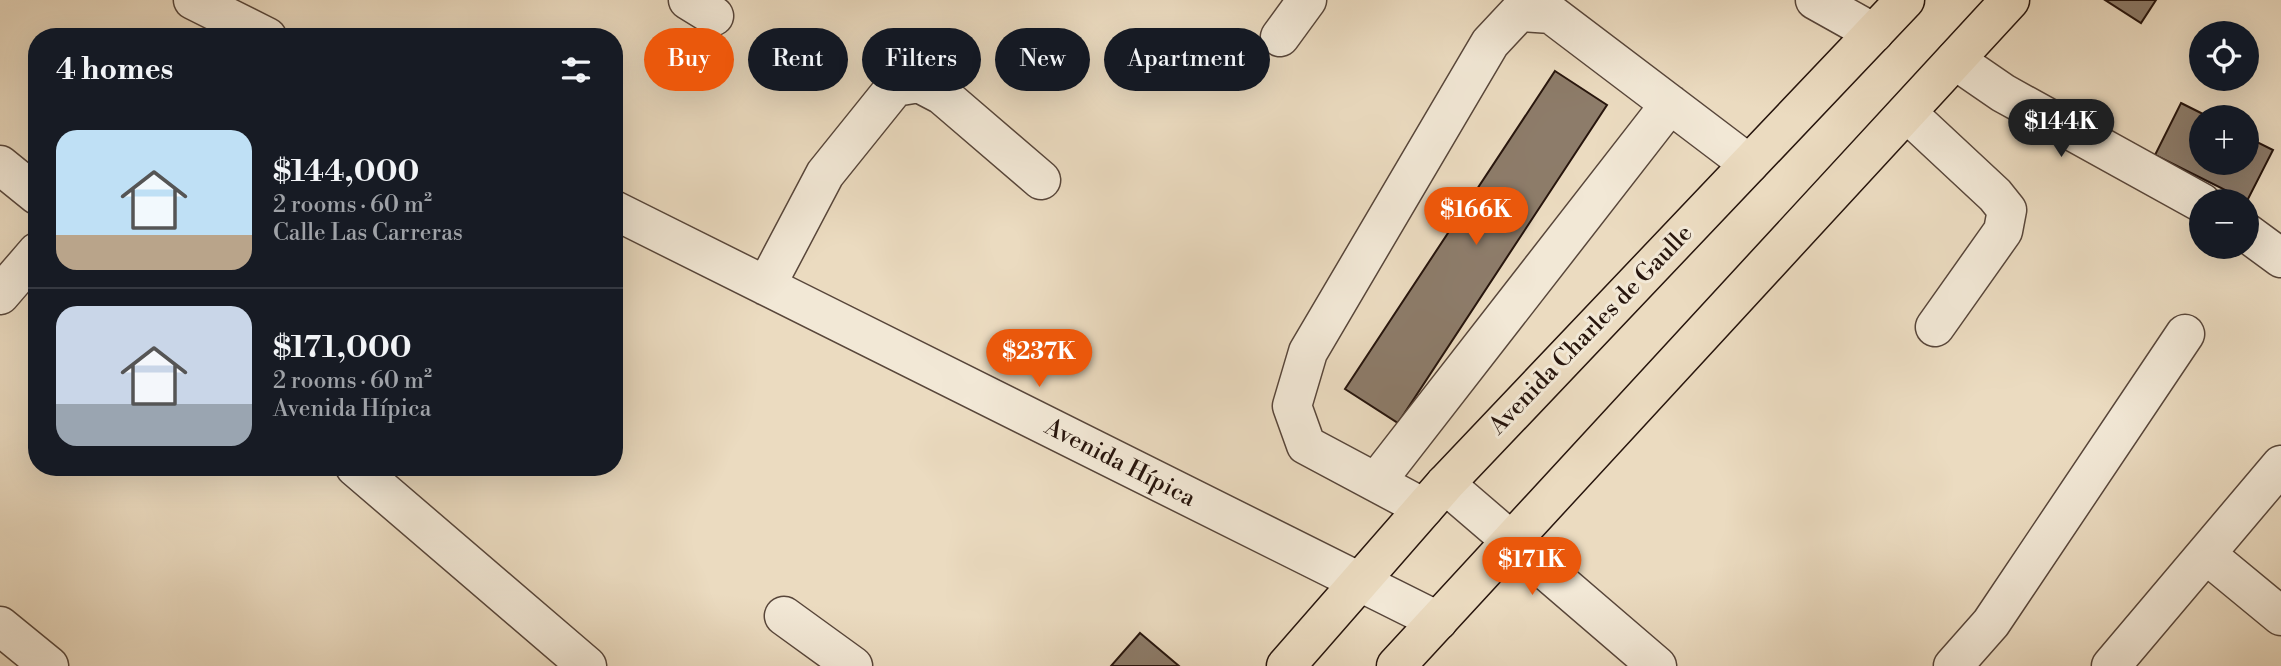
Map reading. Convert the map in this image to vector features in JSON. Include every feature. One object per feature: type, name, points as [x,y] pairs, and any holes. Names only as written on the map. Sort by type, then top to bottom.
[{"type":"main road","name":"Avenida Charles de Gaulle","points":[[1286,666],[1435,496],[1905,0]]},
{"type":"main road","points":[[1396,666],[2010,0]]},
{"type":"street","points":[[193,0],[250,28]]},
{"type":"street","points":[[1280,37],[1307,0]]},
{"type":"street","points":[[1815,0],[1874,33]]},
{"type":"street","points":[[1657,666],[1511,540],[1435,496],[1376,482],[1306,445],[1292,406],[1308,352],[1490,43],[1519,12],[1551,14],[1749,163]]},
{"type":"street","points":[[1955,60],[2003,93],[2189,196]]},
{"type":"street","points":[[766,286],[825,174],[895,88],[919,83],[942,95],[1041,180]]},
{"type":"street","points":[[1376,482],[1670,104]]},
{"type":"street","points":[[1907,113],[2007,209],[2003,231],[1936,327]]},
{"type":"street","points":[[0,165],[28,188]]},
{"type":"street","name":"Avenida Hípica","points":[[623,214],[1438,621]]},
{"type":"street","points":[[2259,242],[2281,258]]},
{"type":"street","points":[[0,295],[28,262]]},
{"type":"street","points":[[1953,666],[1991,623],[2185,334]]},
{"type":"street","points":[[2111,666],[2281,465]]},
{"type":"street","points":[[365,476],[587,666]]},
{"type":"street","points":[[2207,555],[2281,616]]},
{"type":"street","points":[[784,616],[853,666]]},
{"type":"street","points":[[0,626],[50,666]]},
{"type":"building","points":[[2105,0],[2156,0],[2141,23]]},
{"type":"building","points":[[1555,71],[1607,105],[1398,423],[1345,389]]},
{"type":"building","points":[[2181,103],[2189,107],[2189,172],[2155,155]]},
{"type":"building","points":[[2259,143],[2273,150],[2253,189],[2223,189],[2195,175],[2259,175]]},
{"type":"building","points":[[1140,633],[1179,666],[1111,666]]}]
